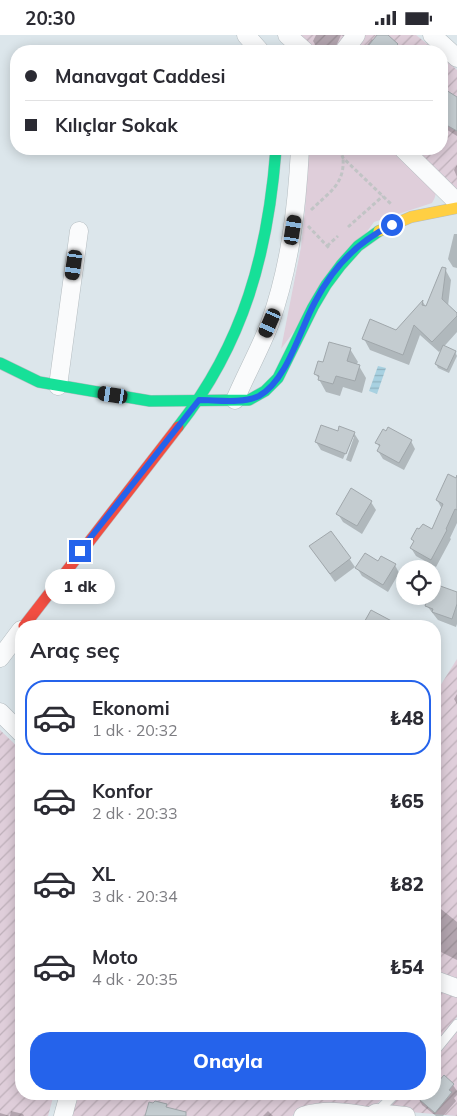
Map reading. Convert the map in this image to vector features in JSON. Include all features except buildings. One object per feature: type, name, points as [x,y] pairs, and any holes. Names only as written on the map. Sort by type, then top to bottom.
[{"type":"street","points":[[246,35],[255,45]]},
{"type":"street","points":[[287,35],[298,45]]},
{"type":"street","points":[[432,35],[443,45]]},
{"type":"street","points":[[29,620],[199,400],[222,360],[236,330],[265,237],[271,204],[275,155]]},
{"type":"street","points":[[235,400],[270,323],[285,271],[296,208],[300,155]]},
{"type":"street","points":[[409,155],[457,202]]},
{"type":"street","points":[[0,363],[38,382],[150,401],[235,400],[259,396],[278,379],[315,302],[329,279],[342,262],[362,243],[378,231],[405,219],[426,213],[457,209]]},
{"type":"street","points":[[58,386],[79,231]]},
{"type":"street","points":[[0,658],[15,638]]},
{"type":"street","points":[[0,712],[15,727]]},
{"type":"street","points":[[441,982],[457,987]]},
{"type":"street","points":[[63,1116],[67,1100]]},
{"type":"street","points":[[303,1116],[313,1113],[331,1112],[406,1116]]},
{"type":"lane","points":[[441,1044],[457,1024]]},
{"type":"lane","points":[[372,1115],[388,1100]]},
{"type":"path","points":[[307,215],[338,183],[344,169],[342,155]]},
{"type":"path","points":[[343,158],[405,219]]},
{"type":"path","points":[[327,246],[383,196]]},
{"type":"path","points":[[306,223],[342,262]]},
{"type":"shaded area","points":[[300,35],[346,35],[339,45],[311,45]]},
{"type":"shaded area","points":[[364,35],[416,35],[428,45],[355,45]]},
{"type":"shaded area","points":[[448,62],[457,70],[457,189],[422,155],[448,155]]},
{"type":"shaded area","points":[[308,155],[398,155],[433,187],[436,195],[432,203],[374,222],[281,349],[301,247]]},
{"type":"shaded area","points":[[457,659],[457,978],[441,974],[441,684]]},
{"type":"shaded area","points":[[0,730],[15,744],[15,1100],[52,1100],[48,1116],[0,1116]]},
{"type":"shaded area","points":[[441,989],[457,997],[457,1017],[441,1037]]},
{"type":"shaded area","points":[[457,1030],[457,1116],[387,1110],[396,1100],[441,1100],[441,1048]]},
{"type":"shaded area","points":[[75,1100],[381,1100],[373,1108],[298,1111],[292,1116],[71,1116]]},
{"type":"water","points":[[378,366],[386,368],[377,394],[369,391]]},
{"type":"traffic: fast","points":[[178,427],[201,395],[220,363],[236,330],[249,296],[267,225],[275,155]]},
{"type":"traffic: fast","points":[[0,363],[39,382],[150,401],[249,400],[265,391],[278,378],[326,285],[358,246],[379,231]]},
{"type":"traffic: slow","points":[[379,231],[411,217],[457,208]]},
{"type":"traffic: jam","points":[[29,620],[178,427]]},
{"type":"route","points":[[80,551],[199,400],[249,399],[259,396],[269,389],[278,379],[315,302],[329,279],[346,257],[362,243],[378,231],[392,225]]}]
